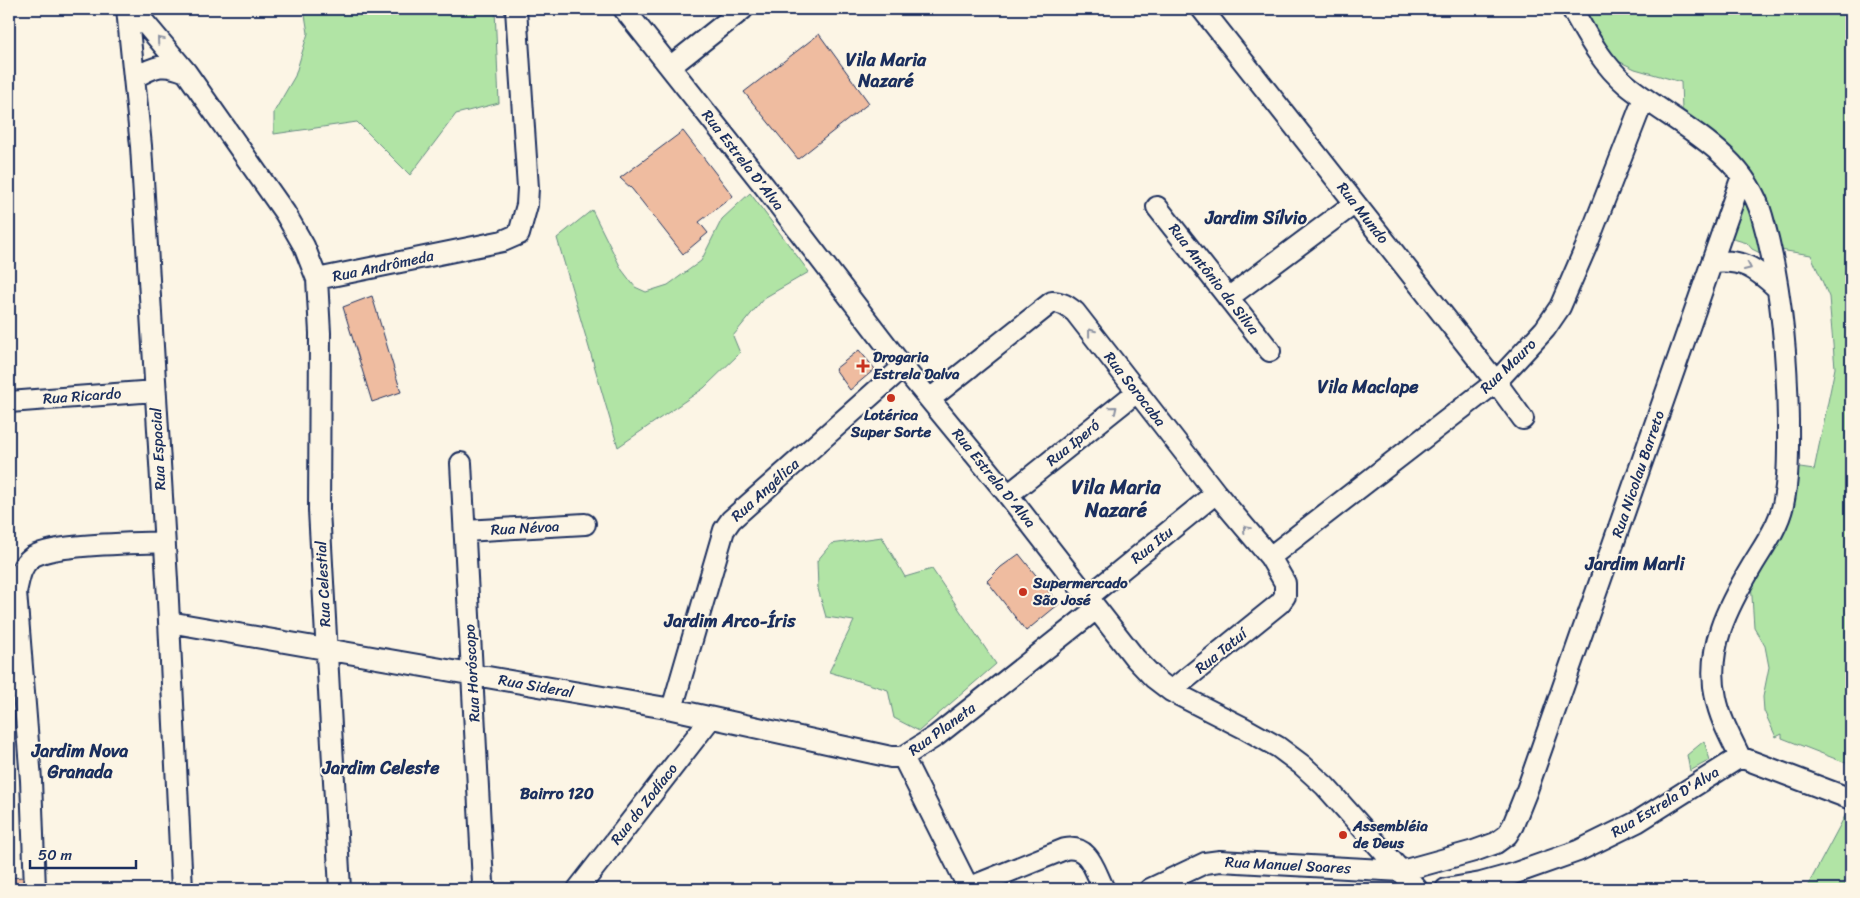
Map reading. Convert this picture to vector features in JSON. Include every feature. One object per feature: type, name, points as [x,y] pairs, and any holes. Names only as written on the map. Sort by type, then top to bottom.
[{"type":"street","name":"Rua Espacial","points":[[127,9],[141,146],[169,622],[182,889]]},
{"type":"street","name":"Rua Andrômeda","points":[[133,9],[186,72],[285,213],[304,246],[317,279],[503,241],[518,234],[527,205],[528,188],[516,9]]},
{"type":"street","name":"Rua Estrela D'Alva","points":[[624,9],[765,187],[903,367],[1154,678],[1171,691],[1278,747],[1302,765],[1325,786],[1417,889]]},
{"type":"street","points":[[670,67],[742,9]]},
{"type":"street","name":"Rua Mundo","points":[[1202,9],[1496,382],[1523,419]]},
{"type":"street","points":[[1572,9],[1594,48],[1612,70],[1644,98],[1722,154],[1742,176],[1753,193],[1762,214],[1777,288],[1787,390],[1788,452],[1786,486],[1775,527],[1736,593],[1721,625],[1714,651],[1712,676],[1716,700],[1740,757],[1851,799]]},
{"type":"street","points":[[134,78],[154,67],[166,66],[186,72]]},
{"type":"street","name":"Rua Mauro","points":[[1270,558],[1496,382],[1545,329],[1560,307],[1586,247],[1644,98]]},
{"type":"street","name":"Rua Nicolau Barreto","points":[[1402,871],[1496,843],[1506,835],[1513,825],[1578,646],[1742,176]]},
{"type":"street","points":[[1228,298],[1355,203]]},
{"type":"street","name":"Rua Antônio da Silva","points":[[1158,207],[1270,352]]},
{"type":"street","points":[[1712,262],[1728,261],[1745,264],[1759,272],[1777,288]]},
{"type":"street","name":"Rua Celestial","points":[[317,279],[320,332],[319,510],[340,889]]},
{"type":"street","name":"Rua Sorocaba","points":[[930,399],[1052,302],[1059,302],[1067,306],[1075,312],[1216,493],[1270,558],[1285,583],[1286,590],[1285,596],[1280,603],[1270,611]]},
{"type":"street","name":"Rua Angélica","points":[[672,709],[724,530],[730,520],[903,367]]},
{"type":"street","name":"Rua Ricardo","points":[[9,402],[155,391]]},
{"type":"street","name":"Rua Iperó","points":[[1008,495],[1138,391]]},
{"type":"street","name":"Rua Horóscopo","points":[[461,463],[483,883]]},
{"type":"street","name":"Rua Itu","points":[[1092,603],[1216,493]]},
{"type":"street","name":"Rua Névoa","points":[[465,531],[585,524]]},
{"type":"street","points":[[35,889],[31,780],[16,592],[20,572],[26,562],[37,554],[57,549],[164,542]]},
{"type":"street","name":"Rua Planeta","points":[[969,888],[903,757],[936,736],[1092,603]]},
{"type":"street","name":"Rua Tatuí","points":[[1171,691],[1270,611]]},
{"type":"street","name":"Rua Sideral","points":[[169,622],[672,709],[891,757],[903,757]]},
{"type":"street","name":"Rua do Zodíaco","points":[[578,889],[711,718]]},
{"type":"street","name":"Rua Estrela D'Alva","points":[[1446,889],[1481,883],[1510,875],[1578,851],[1637,822],[1740,757]]},
{"type":"street","points":[[969,888],[1064,849],[1072,848],[1085,852],[1104,889]]},
{"type":"street","name":"Rua Manuel Soares","points":[[1150,889],[1205,863],[1220,861],[1402,871]]},
{"type":"green space","points":[[304,9],[495,9],[499,103],[456,114],[410,175],[357,122],[274,134],[274,112],[295,76],[308,33]]},
{"type":"green space","points":[[1565,9],[1851,9],[1851,765],[1782,738],[1782,734],[1776,737],[1764,711],[1763,697],[1769,667],[1765,646],[1754,627],[1751,581],[1793,467],[1814,470],[1835,368],[1829,297],[1811,255],[1780,250],[1767,251],[1759,247],[1760,253],[1752,249],[1747,243],[1730,238],[1742,206],[1730,167],[1685,122],[1682,110],[1681,82],[1635,69],[1610,57],[1603,39],[1583,26]]},
{"type":"green space","points":[[750,193],[809,272],[764,298],[733,336],[740,353],[704,388],[618,447],[557,238],[592,210],[622,270],[635,287],[646,292],[668,285],[701,261],[722,219]]},
{"type":"green space","points":[[882,537],[905,577],[932,569],[996,664],[919,731],[894,718],[888,690],[829,672],[854,621],[826,617],[818,589],[817,561],[831,544]]},
{"type":"green space","points":[[1704,741],[1710,760],[1690,771],[1687,755]]},
{"type":"green space","points":[[1845,816],[1851,818],[1851,889],[1806,889]]},
{"type":"building","points":[[819,34],[869,103],[798,159],[744,92]]},
{"type":"building","points":[[683,131],[733,196],[699,222],[708,233],[683,254],[632,189],[620,178]]},
{"type":"building","points":[[372,296],[401,392],[372,402],[343,307]]},
{"type":"building","points":[[859,350],[875,369],[850,390],[835,369]]},
{"type":"building","name":"Supermercado São José","points":[[1019,554],[1059,604],[1026,631],[987,581],[1001,567]]},
{"type":"building","points":[[23,877],[23,889],[9,889],[9,878]]},
{"type":"place","name":"Drogaria Estrela Dalva","points":[[863,366]]},
{"type":"place","name":"Lotérica Super Sorte","points":[[891,398]]},
{"type":"place","name":"Supermercado São José","points":[[1023,592]]},
{"type":"place","name":"Assembléia de Deus","points":[[1343,835]]},
{"type":"district","name":"Vila Maria Nazaré","points":[[886,70]]},
{"type":"district","name":"Jardim Sílvio","points":[[1256,218]]},
{"type":"district","name":"Vila Maclape","points":[[1368,387]]},
{"type":"district","name":"Vila Maria Nazaré","points":[[1116,498]]},
{"type":"district","name":"Jardim Marli","points":[[1635,564]]},
{"type":"district","name":"Jardim Arco-Íris","points":[[730,621]]},
{"type":"district","name":"Jardim Nova Granada","points":[[80,761]]},
{"type":"district","name":"Jardim Celeste","points":[[381,768]]},
{"type":"district","name":"Bairro 120","points":[[557,793]]}]
